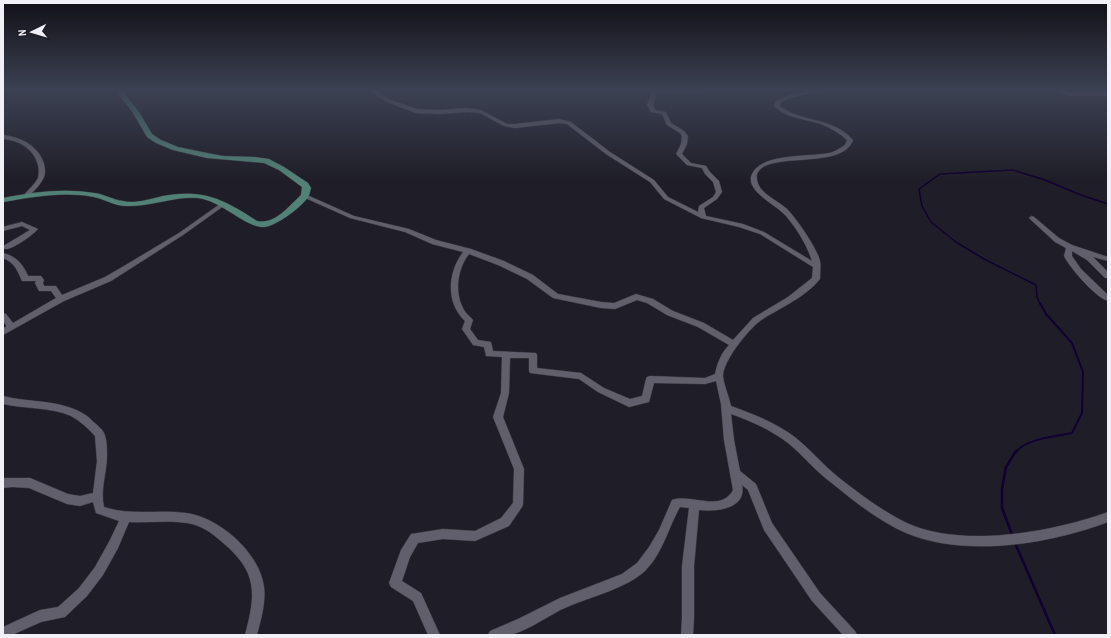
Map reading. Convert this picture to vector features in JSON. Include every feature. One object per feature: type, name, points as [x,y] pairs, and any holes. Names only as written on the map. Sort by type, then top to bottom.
[{"type":"main road","points":[[3,200],[53,192],[81,193],[102,196],[127,204],[144,203],[173,197],[198,196],[210,198],[240,213],[254,223],[264,225],[278,220],[305,196],[307,188],[305,185],[280,167],[266,161],[222,158],[195,153],[158,142],[152,138],[141,119]]},
{"type":"street","points":[[494,119],[506,125],[515,126],[560,121],[569,123],[608,153],[652,181],[666,198],[703,217],[741,225],[762,233],[816,266]]},
{"type":"street","points":[[667,119],[669,124],[682,132],[685,136],[684,144],[679,154],[689,164],[704,167],[707,173],[716,181],[719,192],[715,198],[701,207],[703,217]]},
{"type":"street","points":[[494,635],[522,624],[564,602],[626,578],[640,566],[653,551],[663,534],[676,503],[680,502],[717,506],[728,503],[736,496],[738,490],[729,440],[726,408],[719,376],[722,362],[734,344],[756,320],[791,299],[816,279],[816,266],[813,254],[785,210],[761,193],[756,185],[754,175],[756,171],[764,166],[796,157],[830,155],[848,146],[850,140],[840,130],[809,119]]},
{"type":"street","points":[[3,138],[13,138],[33,149],[40,157],[42,168],[41,178],[27,195]]},
{"type":"street","points":[[305,196],[352,217],[407,230],[434,242],[468,251],[501,263],[530,277],[556,296],[601,305],[615,306],[636,297],[650,301],[677,316],[701,325],[734,344]]},
{"type":"street","points":[[7,330],[33,316],[61,298],[121,272],[154,252],[223,204]]},
{"type":"street","points":[[1032,218],[1057,240],[1108,259]]},
{"type":"street","points":[[3,229],[22,224],[35,229],[5,246],[9,251],[3,255]]},
{"type":"street","points":[[1070,246],[1093,260],[1108,276]]},
{"type":"street","points":[[1070,246],[1068,253],[1071,262],[1103,295],[1108,298]]},
{"type":"street","points":[[468,251],[461,259],[455,271],[454,283],[459,309],[469,320],[466,329],[476,344],[488,344],[489,354],[533,355],[533,371],[581,376],[601,390],[629,403],[646,399],[650,380],[705,381],[719,376]]},
{"type":"street","points":[[3,255],[10,257],[22,267],[25,279],[38,278],[40,280],[38,283],[42,289],[53,288],[61,298]]},
{"type":"street","points":[[3,316],[10,324],[7,330]]},
{"type":"street","points":[[434,635],[417,597],[395,583],[405,554],[415,538],[443,534],[474,536],[505,522],[518,504],[518,469],[498,417],[505,393],[506,355]]},
{"type":"street","points":[[3,400],[25,406],[63,410],[80,416],[90,424],[100,437],[102,463],[97,501],[100,510],[126,516],[188,518],[210,526],[224,535],[241,551],[252,566],[258,583],[257,609],[251,635]]},
{"type":"street","points":[[726,408],[745,414],[782,434],[834,480],[856,496],[896,523],[921,533],[949,539],[1002,540],[1032,537],[1077,528],[1108,517]]},
{"type":"street","points":[[735,473],[752,487],[768,526],[816,597],[851,635]]},
{"type":"street","points":[[3,483],[30,483],[67,499],[80,501],[98,496]]},
{"type":"street","points":[[688,635],[688,566],[694,524],[694,504]]},
{"type":"street","points":[[3,633],[40,616],[61,613],[83,592],[99,571],[114,544],[126,516]]},
{"type":"waterway","points":[[1040,304],[1037,297],[1036,285],[984,259],[956,242],[931,222],[922,206],[919,189],[940,174],[1013,170],[1045,180],[1081,195],[1108,204]]},
{"type":"waterway","points":[[1016,452],[1026,444],[1033,441],[1072,433],[1082,413],[1083,372],[1072,343],[1046,314],[1040,303]]},
{"type":"waterway","points":[[1013,537],[1002,508],[1002,489],[1006,467],[1016,451]]},
{"type":"waterway","points":[[1015,543],[1055,635]]}]
